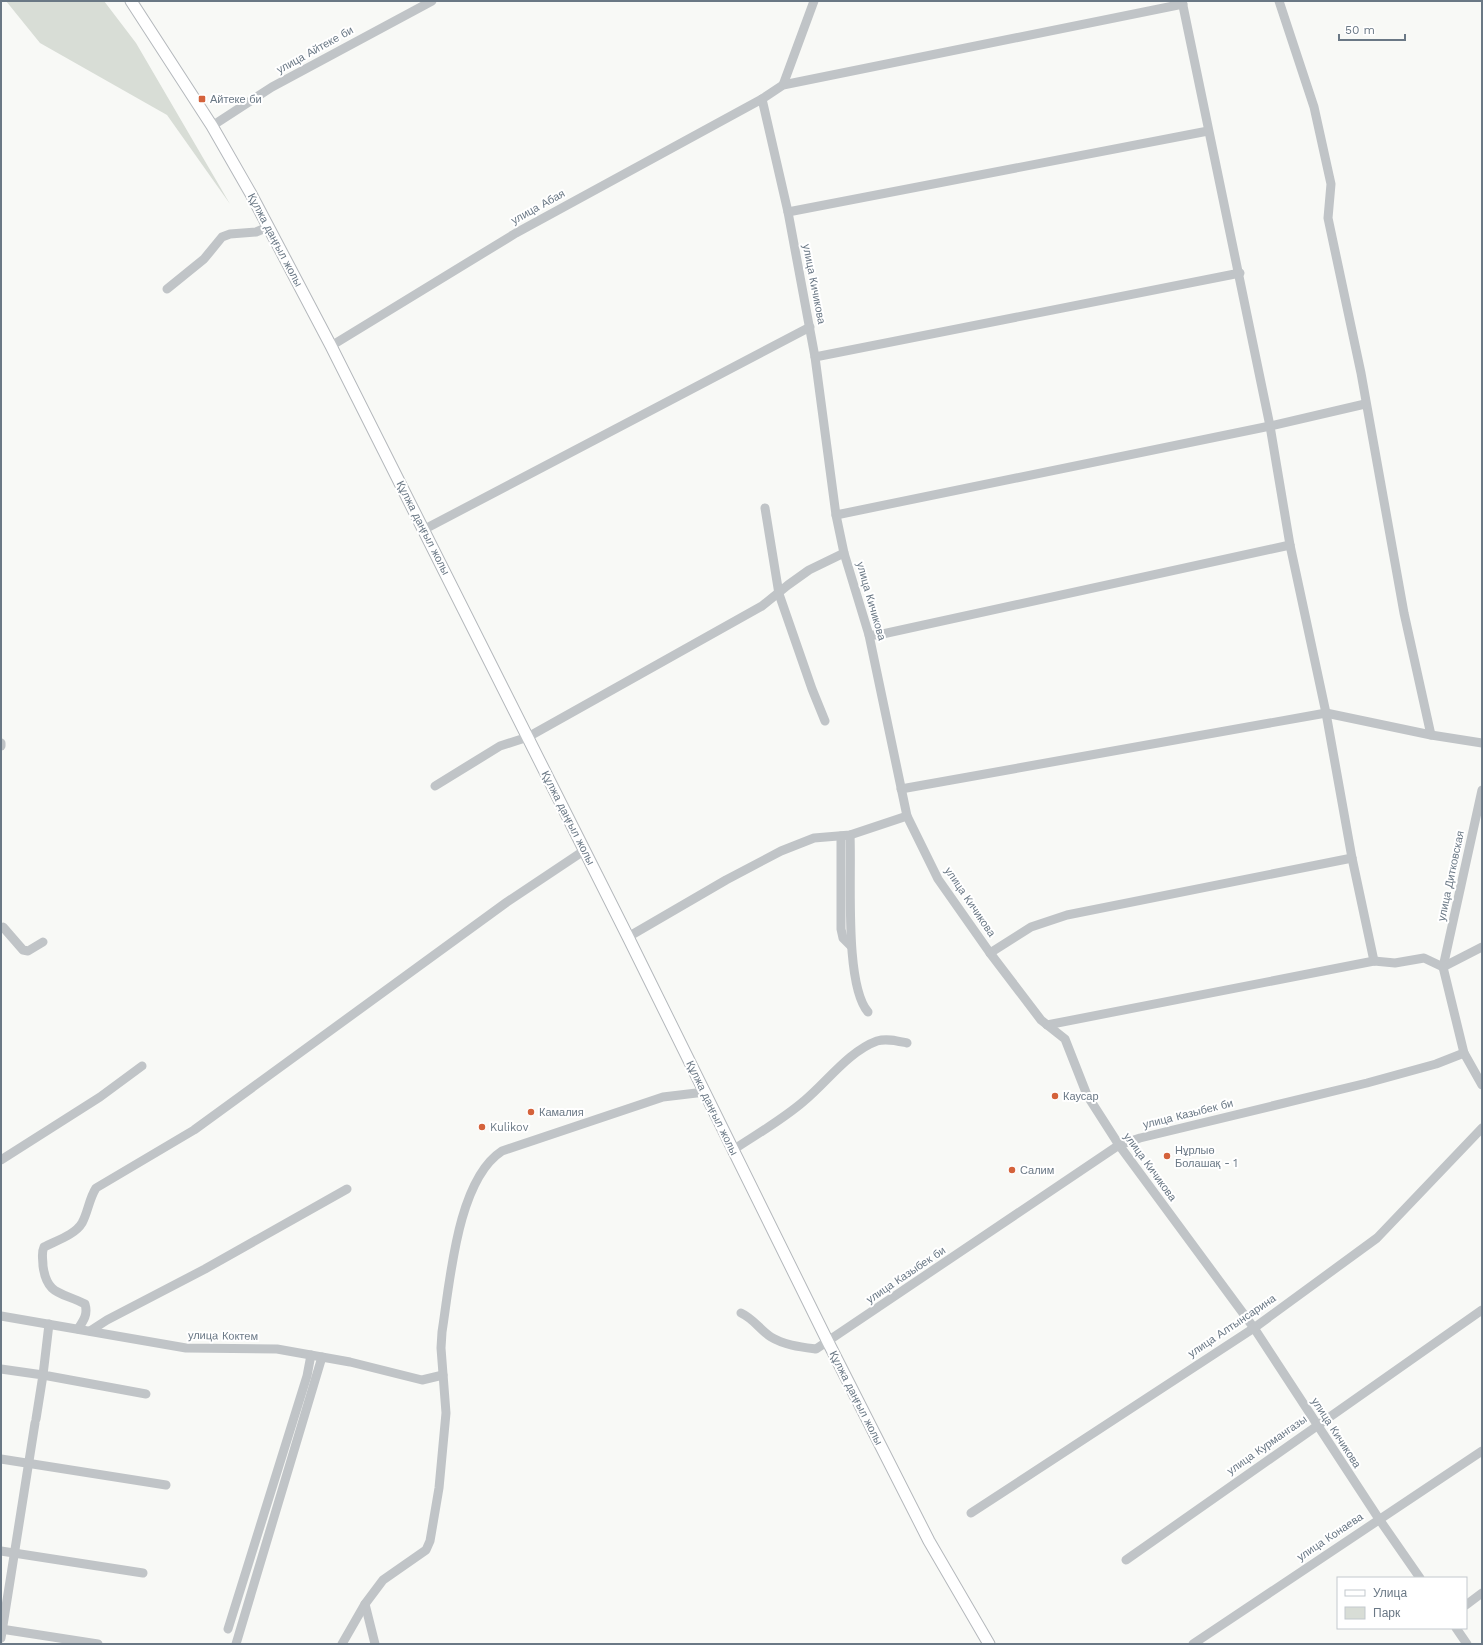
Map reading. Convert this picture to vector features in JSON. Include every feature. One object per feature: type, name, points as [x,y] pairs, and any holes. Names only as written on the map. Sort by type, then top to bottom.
[{"type":"main road","name":"Құлжа даңғыл жолы","points":[[131,1],[212,126],[268,227],[330,346],[585,850],[928,1541],[989,1644]]},
{"type":"street","name":"улица Айтеке би","points":[[212,126],[272,87],[432,1]]},
{"type":"street","points":[[783,85],[814,1]]},
{"type":"street","points":[[1279,1],[1314,107],[1329,176],[1331,192],[1328,218],[1361,373],[1365,404],[1404,613],[1431,735]]},
{"type":"street","points":[[783,85],[1183,3],[1208,131],[1240,273],[1270,426],[1290,545],[1326,713],[1352,858],[1374,961]]},
{"type":"street","name":"улица Абая","points":[[330,346],[516,233],[762,99],[783,85]]},
{"type":"street","name":"улица Кичикова","points":[[762,99],[788,212],[810,327],[836,515],[844,553],[869,635],[907,816],[938,879],[990,953],[1047,1025],[1060,1035],[1068,1045],[1087,1095],[1118,1145],[1254,1328],[1316,1425],[1419,1577]]},
{"type":"street","points":[[788,212],[1208,131]]},
{"type":"street","points":[[167,289],[204,259],[222,237],[230,234],[256,232],[268,227]]},
{"type":"street","points":[[815,357],[1240,273]]},
{"type":"street","points":[[423,530],[810,327]]},
{"type":"street","points":[[836,515],[1270,426],[1365,404]]},
{"type":"street","points":[[765,508],[779,594],[812,689],[825,720]]},
{"type":"street","points":[[869,635],[878,635],[1290,545]]},
{"type":"street","points":[[435,786],[500,746],[528,737],[762,606],[809,570],[844,553]]},
{"type":"street","points":[[901,789],[1326,713],[1431,735],[1482,743]]},
{"type":"street","name":"улица Дитковская","points":[[1443,967],[1482,790]]},
{"type":"street","points":[[628,937],[726,880],[781,851],[814,838],[846,836],[907,816]]},
{"type":"street","points":[[846,836],[851,946],[861,1003],[868,1012]]},
{"type":"street","points":[[78,1329],[86,1317],[87,1310],[84,1304],[53,1290],[48,1285],[44,1275],[42,1252],[44,1247],[77,1230],[82,1223],[90,1196],[96,1188],[194,1130],[501,907],[585,850]]},
{"type":"street","points":[[990,953],[1031,927],[1067,915],[1352,858]]},
{"type":"street","points":[[1,928],[3,927],[23,950],[28,951],[43,942]]},
{"type":"street","points":[[1443,967],[1482,947]]},
{"type":"street","points":[[1047,1025],[1374,961],[1395,963],[1424,958],[1443,967]]},
{"type":"street","points":[[1443,967],[1464,1053],[1482,1085]]},
{"type":"street","points":[[733,1150],[782,1119],[803,1102],[847,1061],[870,1044],[879,1041],[895,1040],[908,1043]]},
{"type":"street","name":"улица Казыбек би","points":[[741,1314],[750,1317],[771,1337],[791,1345],[816,1349],[1118,1145],[1140,1138],[1367,1083],[1436,1064],[1464,1053]]},
{"type":"street","points":[[1,1160],[100,1097],[142,1066]]},
{"type":"street","points":[[342,1644],[365,1604],[383,1580],[426,1550],[430,1541],[440,1488],[446,1413],[442,1332],[458,1234],[475,1182],[492,1158],[502,1151],[663,1098],[705,1092]]},
{"type":"street","name":"улица Алтынсарина","points":[[971,1513],[1254,1328],[1377,1238],[1482,1128]]},
{"type":"street","points":[[90,1331],[107,1320],[205,1269],[347,1189]]},
{"type":"street","name":"улица Курмангазы","points":[[1126,1560],[1316,1425],[1482,1310]]},
{"type":"street","name":"улица Коктем","points":[[1,1316],[186,1348],[277,1349],[322,1357],[422,1380],[443,1375]]},
{"type":"street","points":[[49,1324],[30,1464],[1,1632],[98,1644]]},
{"type":"street","points":[[228,1629],[307,1376],[311,1355]]},
{"type":"street","points":[[236,1644],[322,1357]]},
{"type":"street","points":[[1,1369],[43,1375],[146,1394]]},
{"type":"street","name":"улица Конаева","points":[[1193,1644],[1482,1452]]},
{"type":"street","points":[[1,1459],[166,1485]]},
{"type":"street","points":[[1,1551],[143,1573]]},
{"type":"street","points":[[1467,1604],[1482,1593]]},
{"type":"street","points":[[365,1604],[375,1644]]},
{"type":"street","points":[[1457,1629],[1467,1644]]},
{"type":"green space","points":[[6,1],[104,1],[136,43],[230,204],[167,115],[40,43]]},
{"type":"place","name":"Айтеке би","points":[[202,99]]},
{"type":"place","name":"Каусар","points":[[1055,1096]]},
{"type":"place","name":"Камалия","points":[[531,1112]]},
{"type":"place","name":"Kulikov","points":[[482,1127]]},
{"type":"place","name":"Нұрлыө Болашақ - 1","points":[[1167,1156]]},
{"type":"place","name":"Салим","points":[[1012,1170]]}]
